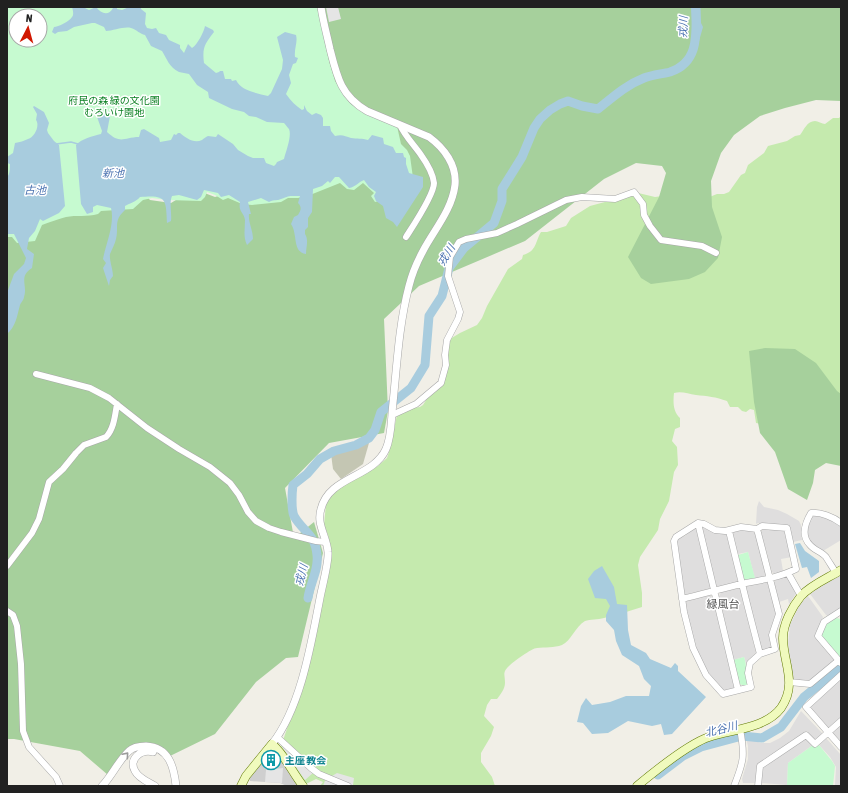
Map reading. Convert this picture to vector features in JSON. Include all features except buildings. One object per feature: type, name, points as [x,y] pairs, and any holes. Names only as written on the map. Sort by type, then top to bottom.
[{"type":"main road","points":[[637,786],[690,746],[708,737],[752,726],[772,716],[780,708],[786,698],[789,682],[783,636],[789,616],[801,596],[839,571]]},
{"type":"main road","points":[[241,786],[250,771],[272,744],[280,751],[294,776],[303,786]]},
{"type":"street","points":[[272,744],[291,712],[307,660],[328,552],[319,519],[320,509],[325,499],[334,488],[374,465],[380,459],[386,448],[392,415],[401,330],[409,285],[423,250],[450,204],[455,184],[453,168],[450,160],[440,147],[429,137],[361,108],[348,96],[337,77],[325,30],[321,7]]},
{"type":"street","points":[[400,125],[422,156],[434,182],[433,188],[427,200],[406,237]]},
{"type":"street","points":[[392,415],[416,404],[441,384],[446,364],[445,355],[447,340],[460,312],[448,276],[450,257],[459,242],[497,232],[566,200],[582,197],[615,199],[634,192],[643,204],[644,215],[650,226],[661,240],[702,246],[716,254]]},
{"type":"street","points":[[36,374],[100,392],[147,428],[179,449],[206,464],[230,483],[239,495],[248,512],[256,521],[281,532],[325,542]]},
{"type":"street","points":[[7,566],[32,533],[39,519],[49,482],[63,469],[84,445],[109,435],[114,422],[117,404]]},
{"type":"street","points":[[839,571],[825,556],[811,546],[807,541],[804,530],[811,513],[822,514],[836,519],[841,523]]},
{"type":"street","points":[[698,524],[738,690]]},
{"type":"street","points":[[682,599],[771,578],[796,569],[787,528],[762,526],[757,529],[741,527],[729,530],[715,530],[704,524],[698,524],[676,537],[674,541],[682,599],[684,612],[693,648],[706,675],[723,694],[751,687],[748,673],[750,663],[760,654],[775,649],[772,635],[779,614],[771,578],[757,529]]},
{"type":"street","points":[[729,530],[760,654]]},
{"type":"street","points":[[788,573],[801,596]]},
{"type":"street","points":[[7,611],[13,615],[17,626],[22,731],[29,747],[56,777],[60,786]]},
{"type":"street","points":[[789,682],[810,684],[840,661],[818,636],[824,622],[841,611]]},
{"type":"street","points":[[841,675],[806,706],[841,747]]},
{"type":"street","points":[[758,786],[760,766],[806,735],[815,744],[841,721]]},
{"type":"street","points":[[734,786],[742,765],[743,746],[740,729]]},
{"type":"street","points":[[277,737],[319,774],[348,786]]},
{"type":"street","points":[[102,786],[130,750],[139,746],[150,746],[161,750],[168,758],[173,767],[172,786]]},
{"type":"street","points":[[155,786],[135,772],[133,762],[139,753],[145,751],[155,752],[163,758],[168,764],[176,786]]},
{"type":"shaded area","points":[[326,7],[338,7],[341,19],[329,22]]},
{"type":"shaded area","points":[[369,443],[363,464],[341,479],[333,469],[331,454],[336,450]]},
{"type":"shaded area","points":[[759,501],[764,507],[778,510],[799,521],[801,525],[802,540],[793,542],[789,526],[756,524],[757,507]]},
{"type":"shaded area","points":[[814,515],[819,515],[837,522],[841,527],[841,540],[823,551],[811,543],[807,537],[809,519]]},
{"type":"shaded area","points":[[701,525],[729,536],[738,578],[737,583],[716,586]]},
{"type":"shaded area","points":[[764,527],[786,529],[792,557],[781,559],[783,571],[774,574],[772,572],[761,532]]},
{"type":"shaded area","points":[[694,528],[697,529],[711,586],[709,589],[684,595],[675,542],[678,538],[685,536]]},
{"type":"shaded area","points":[[741,529],[757,533],[767,573],[765,576],[755,579],[748,552],[738,554],[732,534],[733,530]]},
{"type":"shaded area","points":[[841,574],[841,608],[829,616],[826,615],[810,594]]},
{"type":"shaded area","points":[[788,578],[796,594],[789,604],[788,599],[779,602],[774,582],[777,579]]},
{"type":"shaded area","points":[[768,582],[778,616],[772,647],[762,650],[745,588],[747,586]]},
{"type":"shaded area","points":[[740,588],[756,653],[746,663],[744,657],[733,660],[719,596],[721,592]]},
{"type":"shaded area","points":[[710,595],[714,598],[736,688],[726,691],[723,691],[710,676],[697,651],[685,602],[687,600]]},
{"type":"shaded area","points":[[808,596],[823,617],[815,635],[834,658],[834,661],[809,681],[793,680],[788,645],[790,625],[800,604]]},
{"type":"shaded area","points":[[841,676],[841,717],[829,728],[826,727],[810,708],[811,705]]},
{"type":"shaded area","points":[[801,711],[823,734],[817,740],[814,740],[807,731],[757,766],[756,783],[743,783],[742,779],[748,759],[748,746],[746,738],[761,743],[770,743],[789,731]]},
{"type":"shaded area","points":[[841,723],[841,744],[833,735],[833,731]]},
{"type":"shaded area","points":[[804,738],[813,745],[788,763],[787,785],[761,783],[762,768]]},
{"type":"shaded area","points":[[826,738],[841,755],[841,786],[835,785],[836,767],[830,757],[819,745]]},
{"type":"shaded area","points":[[283,746],[313,773],[305,780],[282,747]]},
{"type":"shaded area","points":[[271,751],[278,755],[298,786],[250,781],[249,777]]},
{"type":"shaded area","points":[[275,767],[276,769],[283,768],[282,783],[265,782],[266,770]]},
{"type":"shaded area","points":[[337,773],[354,778],[353,785],[355,786],[323,786],[326,778]]},
{"type":"green space","points":[[7,7],[841,7],[841,101],[816,100],[785,108],[760,116],[734,135],[721,153],[711,181],[712,207],[722,237],[718,258],[705,272],[689,279],[651,284],[641,278],[628,257],[659,197],[666,173],[662,166],[636,163],[604,179],[525,241],[419,286],[384,319],[388,411],[384,433],[329,443],[285,488],[294,538],[314,522],[323,553],[298,657],[286,658],[256,682],[215,734],[170,756],[156,744],[140,743],[127,748],[108,775],[80,751],[7,739],[7,221],[133,182],[150,200],[171,203],[194,189],[215,197],[246,187],[29,100],[17,48],[48,48],[48,8],[8,8],[8,11]]},
{"type":"green space","name":"府民の森 緑の文化園 むろいけ園地","points":[[7,7],[317,7],[335,81],[352,105],[397,126],[401,144],[410,156],[414,185],[393,198],[375,202],[371,196],[374,193],[363,183],[354,190],[347,189],[340,183],[310,195],[298,198],[288,198],[281,202],[252,205],[242,204],[228,198],[223,200],[207,192],[201,201],[152,198],[143,200],[133,209],[101,211],[98,214],[86,216],[70,216],[42,225],[35,241],[17,243],[12,237],[7,237]]},
{"type":"green space","points":[[841,116],[841,438],[756,423],[754,410],[750,409],[746,412],[742,411],[738,407],[730,407],[727,401],[708,396],[682,392],[674,393],[674,407],[680,418],[680,427],[675,429],[672,441],[677,447],[678,465],[674,472],[669,501],[660,519],[658,530],[640,557],[638,565],[642,593],[642,607],[602,619],[585,621],[562,645],[535,649],[518,659],[505,670],[505,685],[503,690],[497,699],[491,699],[487,705],[484,716],[494,727],[491,736],[481,753],[481,762],[492,777],[495,786],[320,786],[323,782],[316,779],[306,784],[295,771],[281,746],[311,660],[332,555],[328,535],[324,525],[326,504],[336,489],[378,466],[387,458],[397,415],[407,409],[420,407],[423,405],[430,394],[443,382],[450,339],[477,325],[508,269],[522,259],[523,255],[533,249],[541,232],[547,232],[566,226],[571,218],[590,206],[631,195],[634,192],[655,197],[707,198],[717,194],[724,194],[729,192],[741,175],[745,173],[748,165],[764,153],[768,146],[787,141],[800,135],[812,121],[825,124],[833,118],[839,118]]},
{"type":"green space","points":[[765,348],[795,349],[816,363],[837,391],[841,394],[841,466],[826,463],[815,470],[813,483],[807,500],[788,489],[775,452],[760,433],[754,402],[749,351]]},
{"type":"green space","points":[[748,552],[755,578],[744,580],[738,555]]},
{"type":"green space","points":[[836,618],[841,619],[841,660],[821,635],[826,623]]},
{"type":"green space","points":[[744,657],[746,663],[746,686],[739,684],[733,660]]},
{"type":"green space","points":[[813,745],[815,747],[819,745],[835,766],[833,786],[787,785],[788,763]]},
{"type":"water","name":"新池","points":[[72,7],[83,7],[89,10],[96,7],[103,13],[107,13],[113,8],[117,7],[117,9],[122,10],[129,7],[141,7],[141,9],[146,13],[145,24],[147,28],[156,28],[159,33],[166,35],[169,40],[180,45],[180,48],[184,53],[188,44],[192,48],[196,44],[202,35],[205,26],[214,32],[205,46],[203,53],[204,63],[216,73],[223,71],[225,79],[231,79],[232,81],[236,80],[238,84],[245,89],[254,93],[268,96],[271,93],[282,69],[283,60],[277,37],[285,32],[296,35],[297,40],[295,57],[298,58],[296,63],[293,64],[289,75],[291,83],[286,94],[290,99],[302,110],[304,109],[304,105],[307,111],[312,115],[316,113],[321,115],[323,118],[323,126],[330,126],[331,131],[335,136],[342,135],[351,138],[368,140],[372,135],[383,138],[384,144],[393,147],[396,153],[403,153],[404,157],[406,158],[409,173],[423,177],[423,187],[397,227],[393,222],[386,218],[383,206],[376,201],[374,196],[376,192],[369,187],[364,180],[349,188],[339,177],[335,177],[330,183],[328,181],[322,186],[313,189],[312,212],[308,218],[308,227],[305,230],[307,241],[306,254],[302,253],[297,246],[291,224],[294,217],[298,215],[301,207],[298,203],[300,196],[289,196],[280,200],[269,202],[261,198],[248,202],[251,214],[249,214],[249,217],[253,239],[247,245],[245,236],[245,220],[244,215],[240,210],[240,202],[229,195],[221,197],[218,193],[204,190],[201,197],[197,200],[179,195],[172,196],[171,221],[167,223],[166,208],[163,200],[155,197],[140,197],[125,206],[125,210],[119,217],[116,239],[110,254],[113,276],[110,280],[109,286],[103,268],[106,263],[103,259],[111,227],[111,208],[97,205],[93,207],[93,212],[87,214],[81,204],[76,145],[84,139],[101,134],[102,131],[96,114],[98,111],[110,116],[107,132],[119,139],[139,137],[141,130],[144,129],[159,138],[160,142],[171,140],[174,134],[176,135],[178,133],[190,140],[196,141],[202,140],[208,136],[216,137],[218,134],[248,156],[253,158],[264,158],[266,163],[274,166],[277,162],[284,159],[290,132],[284,123],[267,122],[256,117],[249,116],[244,112],[232,109],[209,98],[208,92],[197,85],[189,74],[179,72],[173,68],[162,51],[151,46],[145,35],[133,29],[125,28],[106,31],[104,27],[92,23],[74,27],[67,31],[58,32],[55,34],[52,32],[54,27],[64,24],[71,19],[73,16]]},
{"type":"water","points":[[691,7],[700,7],[701,23],[703,27],[699,41],[693,41]]},
{"type":"water","name":"古池","points":[[34,106],[44,112],[49,123],[47,130],[48,133],[59,145],[65,206],[59,213],[43,221],[40,219],[35,231],[29,238],[27,249],[34,254],[32,268],[25,275],[24,298],[20,305],[14,324],[7,334],[7,293],[14,274],[24,264],[26,258],[14,234],[7,234],[7,177],[10,164],[7,163],[7,157],[13,153],[15,143],[31,138],[35,133],[37,128],[37,114],[33,107]]},
{"type":"water","points":[[800,543],[805,551],[819,561],[819,572],[811,578],[807,567],[802,568],[795,544]]},
{"type":"water","points":[[602,566],[614,587],[617,604],[627,605],[628,630],[631,645],[646,653],[650,659],[671,668],[675,663],[678,666],[678,671],[706,697],[672,734],[664,735],[661,724],[652,726],[628,721],[608,733],[592,734],[583,723],[577,722],[581,706],[586,698],[592,705],[610,702],[626,696],[649,696],[651,686],[644,679],[639,666],[622,655],[616,641],[614,630],[606,621],[606,615],[610,606],[606,599],[595,598],[588,579],[594,571]]},
{"type":"waterway","name":"戎川","points":[[308,598],[316,571],[317,555],[314,542],[294,516],[292,505],[293,485],[307,474],[320,459],[334,451],[356,445],[369,438],[375,430],[381,412],[411,388],[425,365],[429,316],[442,296],[449,268],[464,248],[494,223],[502,201],[502,189],[522,157],[534,128],[540,119],[550,110],[568,101],[582,106],[598,109],[631,84],[650,76],[670,72],[680,67],[687,61],[694,46],[696,36],[696,7]]},
{"type":"waterway","points":[[56,144],[71,142],[78,144]]},
{"type":"waterway","name":"北谷川","points":[[658,775],[683,756],[701,747],[742,736],[762,738],[781,727],[804,697],[841,667]]},
{"type":"place","name":"主座 教会","points":[[271,760]]},
{"type":"district","name":"緑風台","points":[[723,604]]}]
